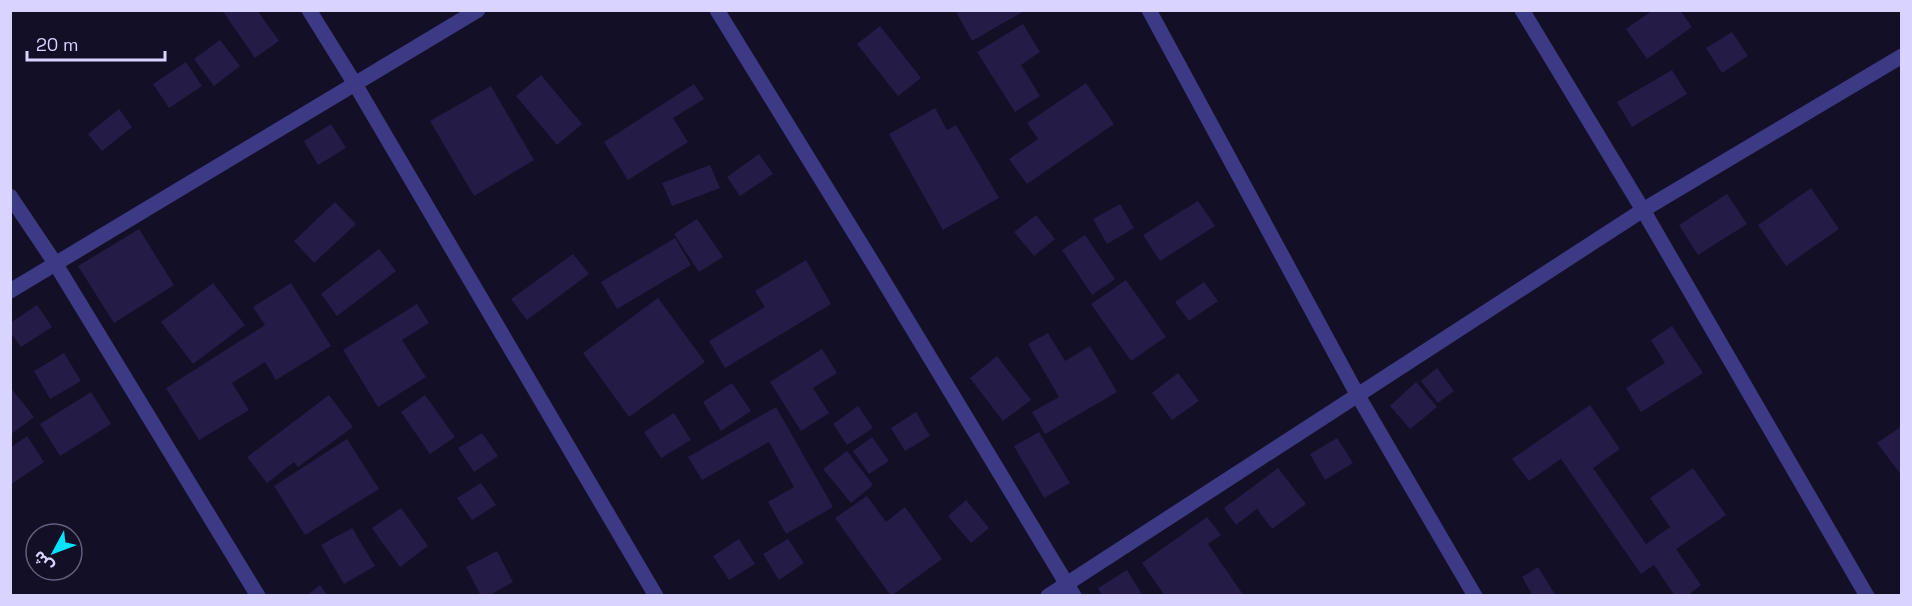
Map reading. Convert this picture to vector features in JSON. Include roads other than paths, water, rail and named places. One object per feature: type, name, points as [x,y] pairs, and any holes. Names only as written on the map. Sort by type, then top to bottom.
[{"type":"street","points":[[309,10],[355,84],[656,596]]},
{"type":"street","points":[[10,291],[478,10]]},
{"type":"street","points":[[717,10],[1071,590]]},
{"type":"street","points":[[1149,10],[1357,394],[1475,596]]},
{"type":"street","points":[[1522,10],[1643,210],[1867,596]]},
{"type":"street","points":[[1048,596],[1071,590],[1357,394],[1643,210],[1902,56]]},
{"type":"street","points":[[10,196],[55,263],[258,596]]}]
